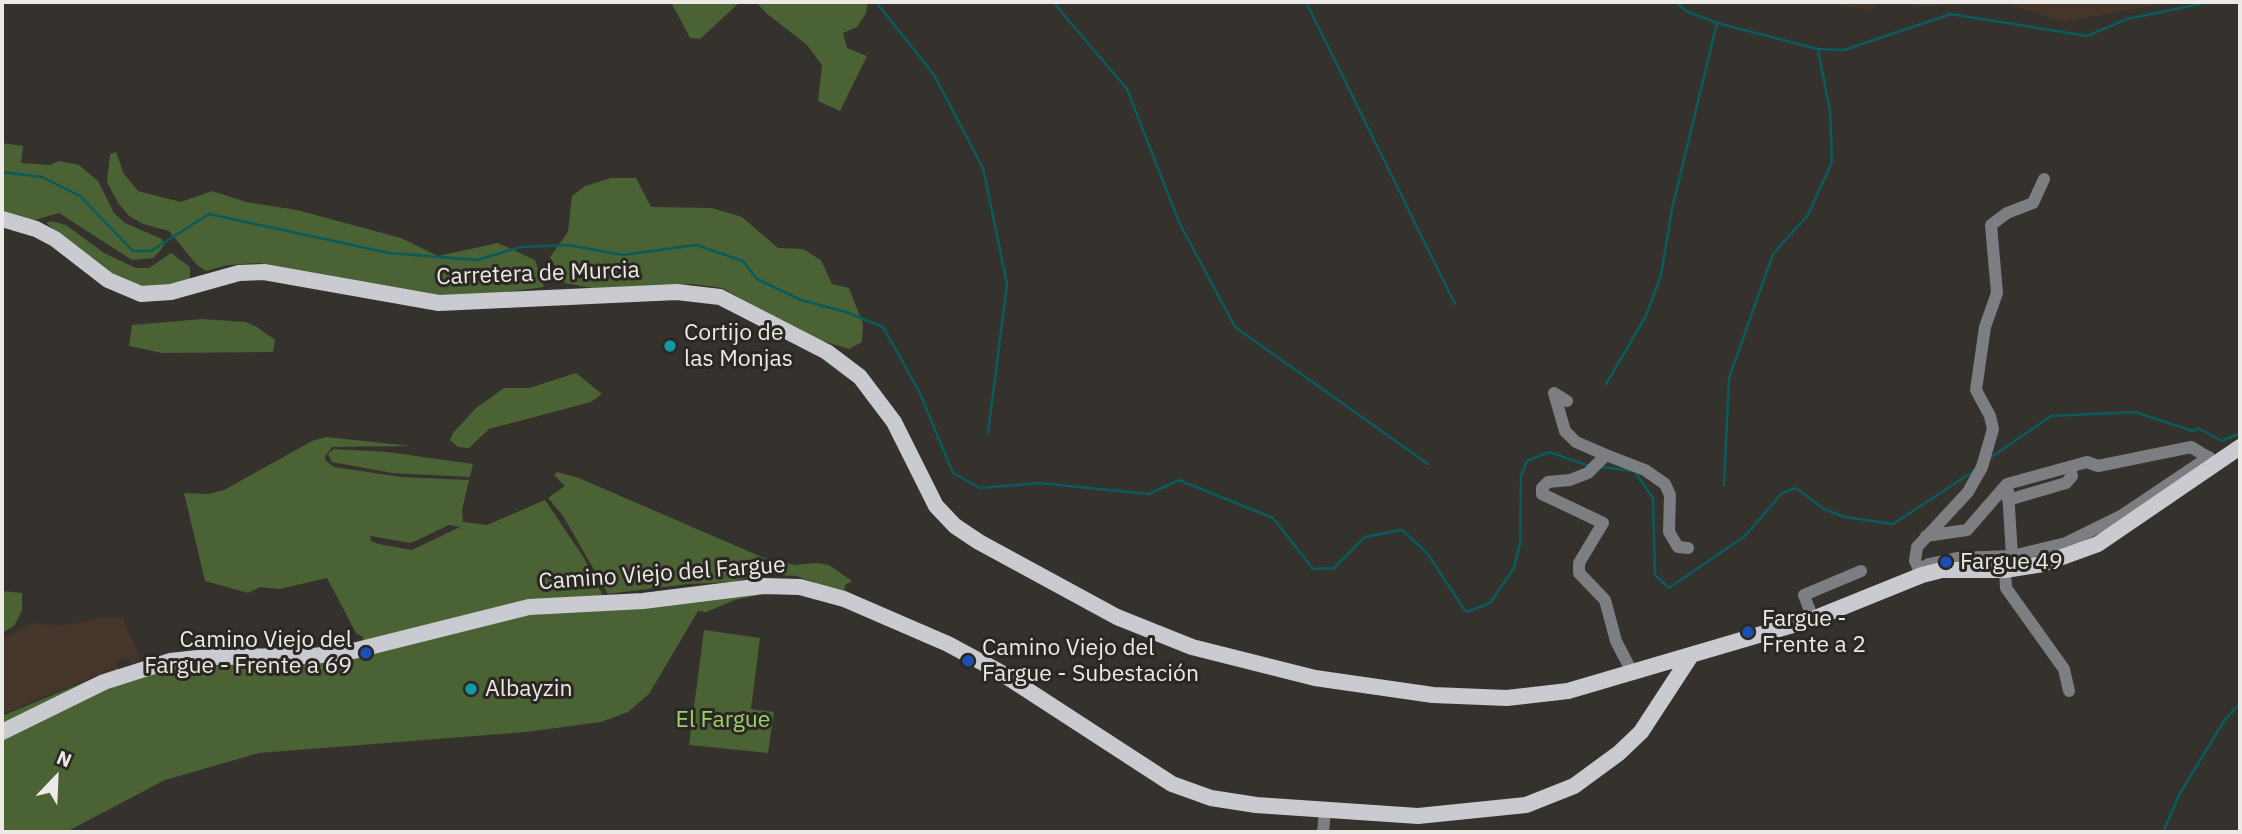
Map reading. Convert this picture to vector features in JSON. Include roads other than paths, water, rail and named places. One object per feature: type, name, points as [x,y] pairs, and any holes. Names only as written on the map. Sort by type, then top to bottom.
[{"type":"main road","name":"Carretera de Murcia","points":[[2,219],[36,229],[55,239],[108,280],[127,291],[141,294],[171,292],[239,273],[264,272],[439,303],[677,292],[720,297],[827,352],[860,377],[894,422],[929,495],[956,526],[1085,600],[1156,634],[1244,662],[1315,678],[1433,695],[1507,698],[1568,691],[1813,619],[1920,572],[2009,563],[2043,564],[2098,544],[2213,459],[2240,447]]},
{"type":"main road","name":"Camino Viejo del Fargue","points":[[2,732],[104,682],[170,661],[349,652],[529,607],[643,601],[763,586],[800,587],[855,603],[947,644],[998,671],[1172,784],[1211,798],[1325,811],[1418,816],[1526,805],[1574,786],[1619,753],[1641,732],[1690,657]]},
{"type":"street","points":[[1920,572],[1915,561],[1917,547],[1968,492],[1989,449],[1993,429],[1990,416],[1976,390],[1976,380],[1985,327],[1997,293],[1991,225],[2007,213],[2034,203],[2043,179]]},
{"type":"street","points":[[1567,401],[1554,393],[1565,430],[1576,442],[1645,470],[1665,484],[1670,495],[1669,532],[1678,547],[1688,548]]},
{"type":"street","points":[[1927,536],[1967,530],[2007,484],[2070,467],[2087,463],[2098,466],[2191,447],[2213,459]]},
{"type":"street","points":[[1606,455],[1588,473],[1570,480],[1548,482],[1542,488],[1542,494],[1603,523],[1579,563],[1579,573],[1605,600],[1616,641],[1633,674]]},
{"type":"street","points":[[2008,500],[2066,483],[2072,477],[2070,467]]},
{"type":"street","points":[[2007,484],[2009,563],[2006,588],[2064,669],[2069,691]]},
{"type":"street","points":[[1813,619],[1804,595],[1861,571]]},
{"type":"street","points":[[1323,832],[1325,811]]},
{"type":"waterway","points":[[876,2],[934,75],[983,168],[1007,284],[988,433]]},
{"type":"waterway","points":[[1053,2],[1127,89],[1179,222],[1235,327],[1428,464]]},
{"type":"waterway","points":[[1306,2],[1455,304]]},
{"type":"waterway","points":[[1676,2],[1686,11],[1717,23],[1818,49],[1844,50],[1951,14],[2087,36],[2127,19],[2209,2]]},
{"type":"waterway","points":[[1606,384],[1646,316],[1661,275],[1672,209],[1717,23]]},
{"type":"waterway","points":[[1724,485],[1729,378],[1773,254],[1808,215],[1832,162],[1830,111],[1818,51]]},
{"type":"waterway","points":[[2,172],[42,177],[80,196],[133,251],[151,251],[209,214],[389,253],[477,260],[520,247],[568,245],[623,255],[696,245],[743,261],[757,279],[801,300],[846,312],[883,327],[919,391],[953,473],[980,488],[1040,483],[1149,494],[1179,480],[1273,518],[1313,569],[1334,568],[1365,537],[1402,530],[1427,553],[1466,612],[1490,603],[1514,568],[1520,543],[1521,476],[1527,461],[1549,452],[1589,466]]},
{"type":"waterway","points":[[1990,458],[2051,416],[2135,412],[2193,431],[2198,428],[2222,441],[2238,434]]},
{"type":"waterway","points":[[1602,467],[1634,471],[1653,498],[1655,575],[1669,588],[1745,536],[1782,493],[1796,488],[1824,509],[1845,517],[1893,524],[1974,471]]},
{"type":"waterway","points":[[2163,832],[2179,795],[2224,721],[2240,703]]},
{"type":"place","name":"Cortijo de las Monjas","points":[[670,346]]},
{"type":"place","name":"Fargue 49","points":[[1946,562]]},
{"type":"place","name":"Fargue - Frente a 2","points":[[1748,632]]},
{"type":"place","name":"Camino Viejo del Fargue - Frente a 69","points":[[366,653]]},
{"type":"place","name":"Camino Viejo del Fargue - Subestación","points":[[968,661]]},
{"type":"place","name":"Albayzin","points":[[471,689]]},
{"type":"park label","name":"El Fargue","points":[[723,720]]}]
